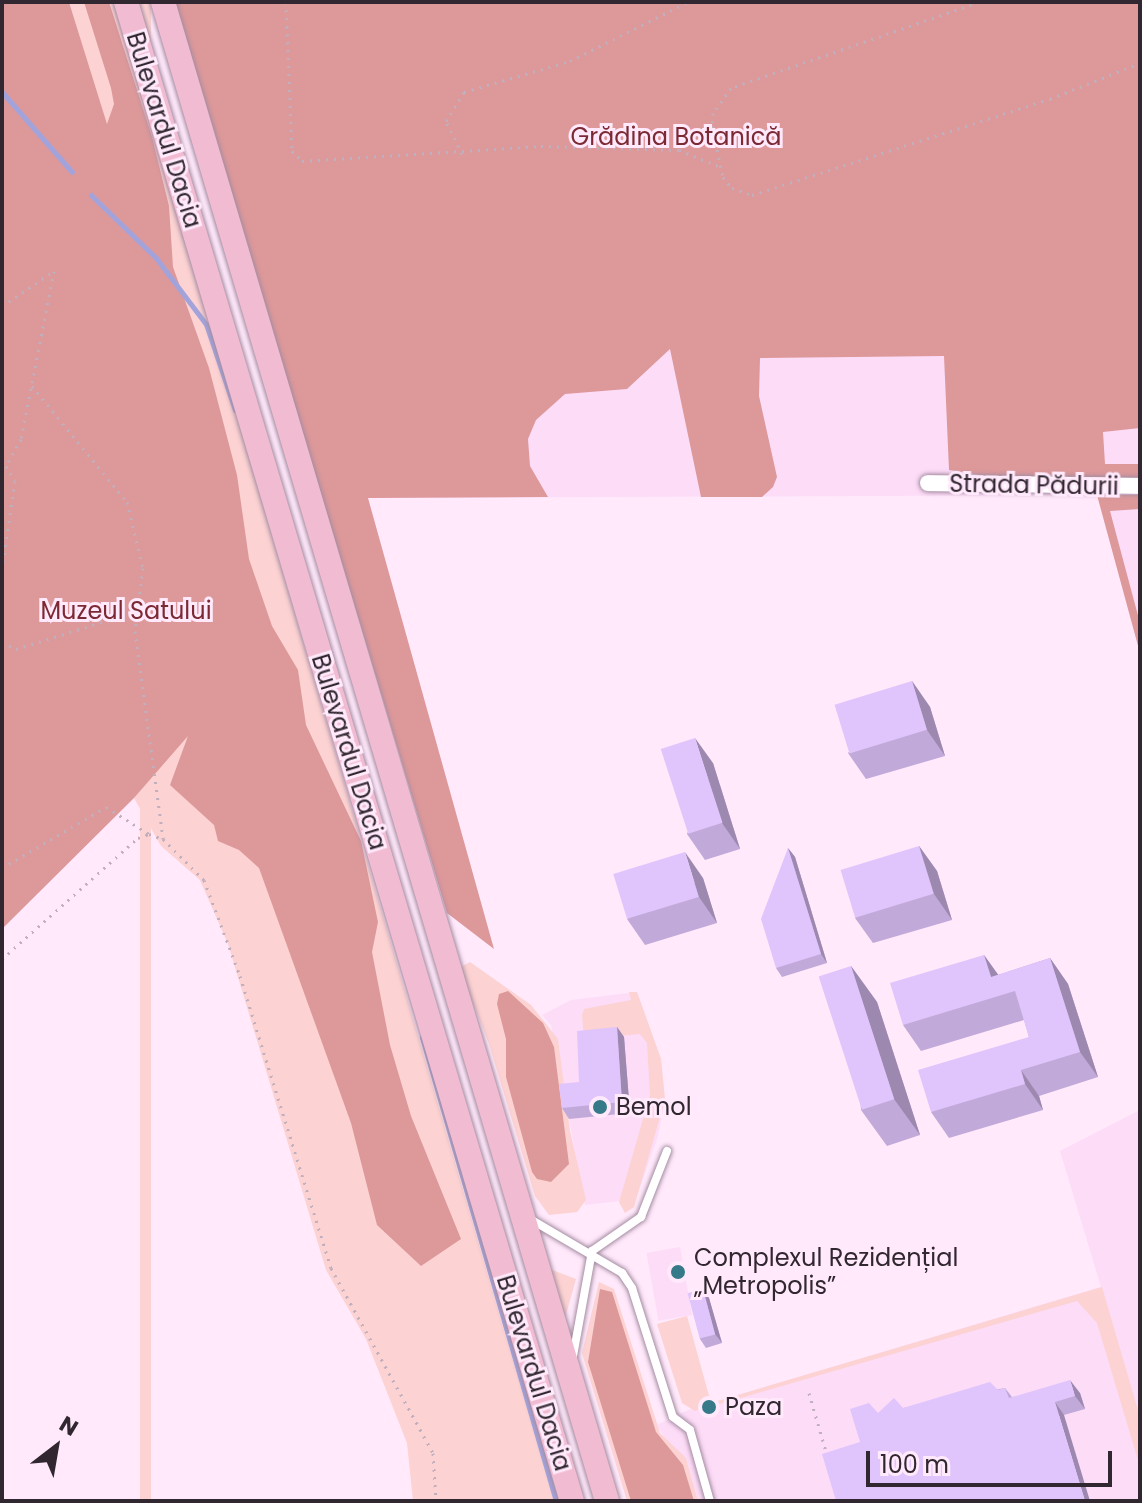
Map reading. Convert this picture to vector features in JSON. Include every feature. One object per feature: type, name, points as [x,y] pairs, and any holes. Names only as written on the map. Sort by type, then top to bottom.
[{"type":"main road","name":"Bulevardul Dacia","points":[[126,2],[572,1501]]},
{"type":"main road","name":"Bulevardul Dacia","points":[[163,2],[607,1501]]},
{"type":"street","name":"Strada Pădurii","points":[[928,483],[1140,486]]},
{"type":"lane","points":[[570,1373],[592,1251],[641,1217],[667,1151]]},
{"type":"lane","points":[[524,1215],[592,1251],[622,1273],[632,1288],[673,1417],[690,1430],[710,1501]]},
{"type":"path","points":[[286,2],[292,151],[302,161],[344,155],[462,154],[541,146],[679,150],[718,166]]},
{"type":"path","points":[[462,154],[446,121],[464,92],[570,61],[688,2]]},
{"type":"path","points":[[979,2],[731,88],[713,113],[718,166],[732,188],[752,195],[1050,99],[1140,63]]},
{"type":"path","points":[[2,306],[54,271],[21,439],[8,457],[6,466],[15,481],[2,570]]},
{"type":"path","points":[[32,386],[127,502],[143,568],[134,612],[163,839]]},
{"type":"path","points":[[2,458],[8,457]]},
{"type":"path","points":[[2,642],[16,649],[134,612]]},
{"type":"path","points":[[2,868],[106,807],[149,834],[163,839],[195,869],[213,896],[331,1268],[433,1453],[436,1501]]},
{"type":"path","points":[[2,959],[109,859],[149,834]]},
{"type":"path","points":[[809,1393],[828,1459]]},
{"type":"shaded area","points":[[69,2],[116,2],[554,1501],[413,1501],[407,1443],[366,1339],[326,1270],[228,944],[200,880],[161,846],[134,798],[267,643]]},
{"type":"shaded area","points":[[140,2],[151,2],[151,1501],[140,1501]]},
{"type":"shaded area","points":[[1140,271],[1140,653],[1097,495],[368,498],[292,273]]},
{"type":"shaded area","points":[[470,962],[531,1005],[558,1039],[570,1131],[586,1200],[577,1212],[549,1215],[535,1196],[489,1044],[459,968]]},
{"type":"shaded area","points":[[629,992],[637,992],[661,1059],[665,1100],[634,1207],[625,1213],[619,1202],[650,1095],[647,1043],[640,1034],[584,1039],[582,1015],[584,1009],[631,1000]]},
{"type":"shaded area","points":[[637,992],[661,1059],[665,1100],[658,1136],[636,1199],[585,1205],[551,1025],[542,1015],[571,1000]]},
{"type":"shaded area","points":[[1140,1110],[1140,1501],[698,1501],[686,1458],[671,1449],[657,1425],[688,1410],[1101,1287],[1060,1151]]},
{"type":"shaded area","points":[[680,1247],[692,1315],[658,1321],[647,1253]]},
{"type":"shaded area","points":[[547,1268],[576,1279],[564,1322]]},
{"type":"shaded area","points":[[599,1282],[614,1289],[660,1433],[686,1458],[698,1501],[627,1501],[582,1353]]},
{"type":"shaded area","points":[[1102,1287],[1140,1417],[1140,1467],[1097,1323],[1077,1301],[695,1411],[682,1403],[657,1324],[687,1316],[711,1403]]},
{"type":"green space","name":"Muzeul Satului","points":[[2,2],[69,2],[107,124],[114,104],[111,88],[84,2],[109,2],[152,137],[169,206],[173,267],[209,368],[237,475],[249,559],[272,626],[298,670],[306,725],[361,841],[378,922],[372,952],[390,1045],[411,1116],[461,1239],[421,1266],[377,1225],[351,1123],[259,868],[239,850],[218,841],[214,825],[170,785],[188,736],[134,798],[2,929]]},
{"type":"green space","name":"Grădina Botanică","points":[[173,2],[1140,2],[1140,428],[1103,432],[1105,464],[1140,464],[1140,480],[1010,480],[949,470],[944,356],[760,358],[759,396],[777,477],[773,487],[762,497],[701,497],[670,349],[627,389],[565,394],[536,420],[528,439],[530,466],[548,497],[368,498],[494,949],[447,913]]},
{"type":"green space","points":[[1097,495],[1140,495],[1140,509],[1110,511],[1140,623],[1140,653]]},
{"type":"green space","points":[[508,991],[543,1023],[554,1047],[569,1164],[551,1182],[537,1179],[532,1172],[506,1077],[506,1039],[497,1004],[499,994]]},
{"type":"green space","points":[[600,1289],[612,1292],[656,1432],[683,1465],[694,1501],[631,1501],[588,1362]]},
{"type":"building","points":[[912,681],[927,730],[849,753],[835,705]]},
{"type":"building","points":[[695,738],[723,823],[688,834],[661,749]]},
{"type":"building","points":[[919,846],[934,894],[855,918],[841,870]]},
{"type":"building","points":[[788,848],[821,954],[776,968],[761,919]]},
{"type":"building","points":[[685,852],[699,897],[627,919],[613,874]]},
{"type":"building","points":[[984,955],[991,977],[1050,958],[1080,1052],[1021,1070],[1025,1084],[931,1112],[918,1070],[1029,1037],[1015,991],[903,1025],[890,983]]},
{"type":"building","points":[[851,966],[894,1099],[862,1110],[819,977]]},
{"type":"building","points":[[617,1027],[622,1102],[562,1108],[559,1084],[579,1082],[577,1031]]},
{"type":"building","points":[[703,1289],[715,1334],[700,1339],[688,1293]]},
{"type":"building","points":[[1070,1380],[1075,1396],[1055,1402],[1085,1501],[836,1501],[822,1454],[860,1442],[850,1409],[869,1403],[878,1413],[894,1398],[903,1408],[990,1382],[998,1390],[1005,1388],[1009,1398]]},
{"type":"waterway","points":[[2,92],[72,172]]},
{"type":"waterway","points":[[91,195],[156,258],[206,324],[235,410]]},
{"type":"waterway","points":[[422,1037],[556,1501]]},
{"type":"place","name":"Bemol","points":[[600,1107]]},
{"type":"place","name":"Complexul Rezidențial „Metropolis”","points":[[678,1272]]},
{"type":"place","name":"Paza","points":[[709,1407]]}]
